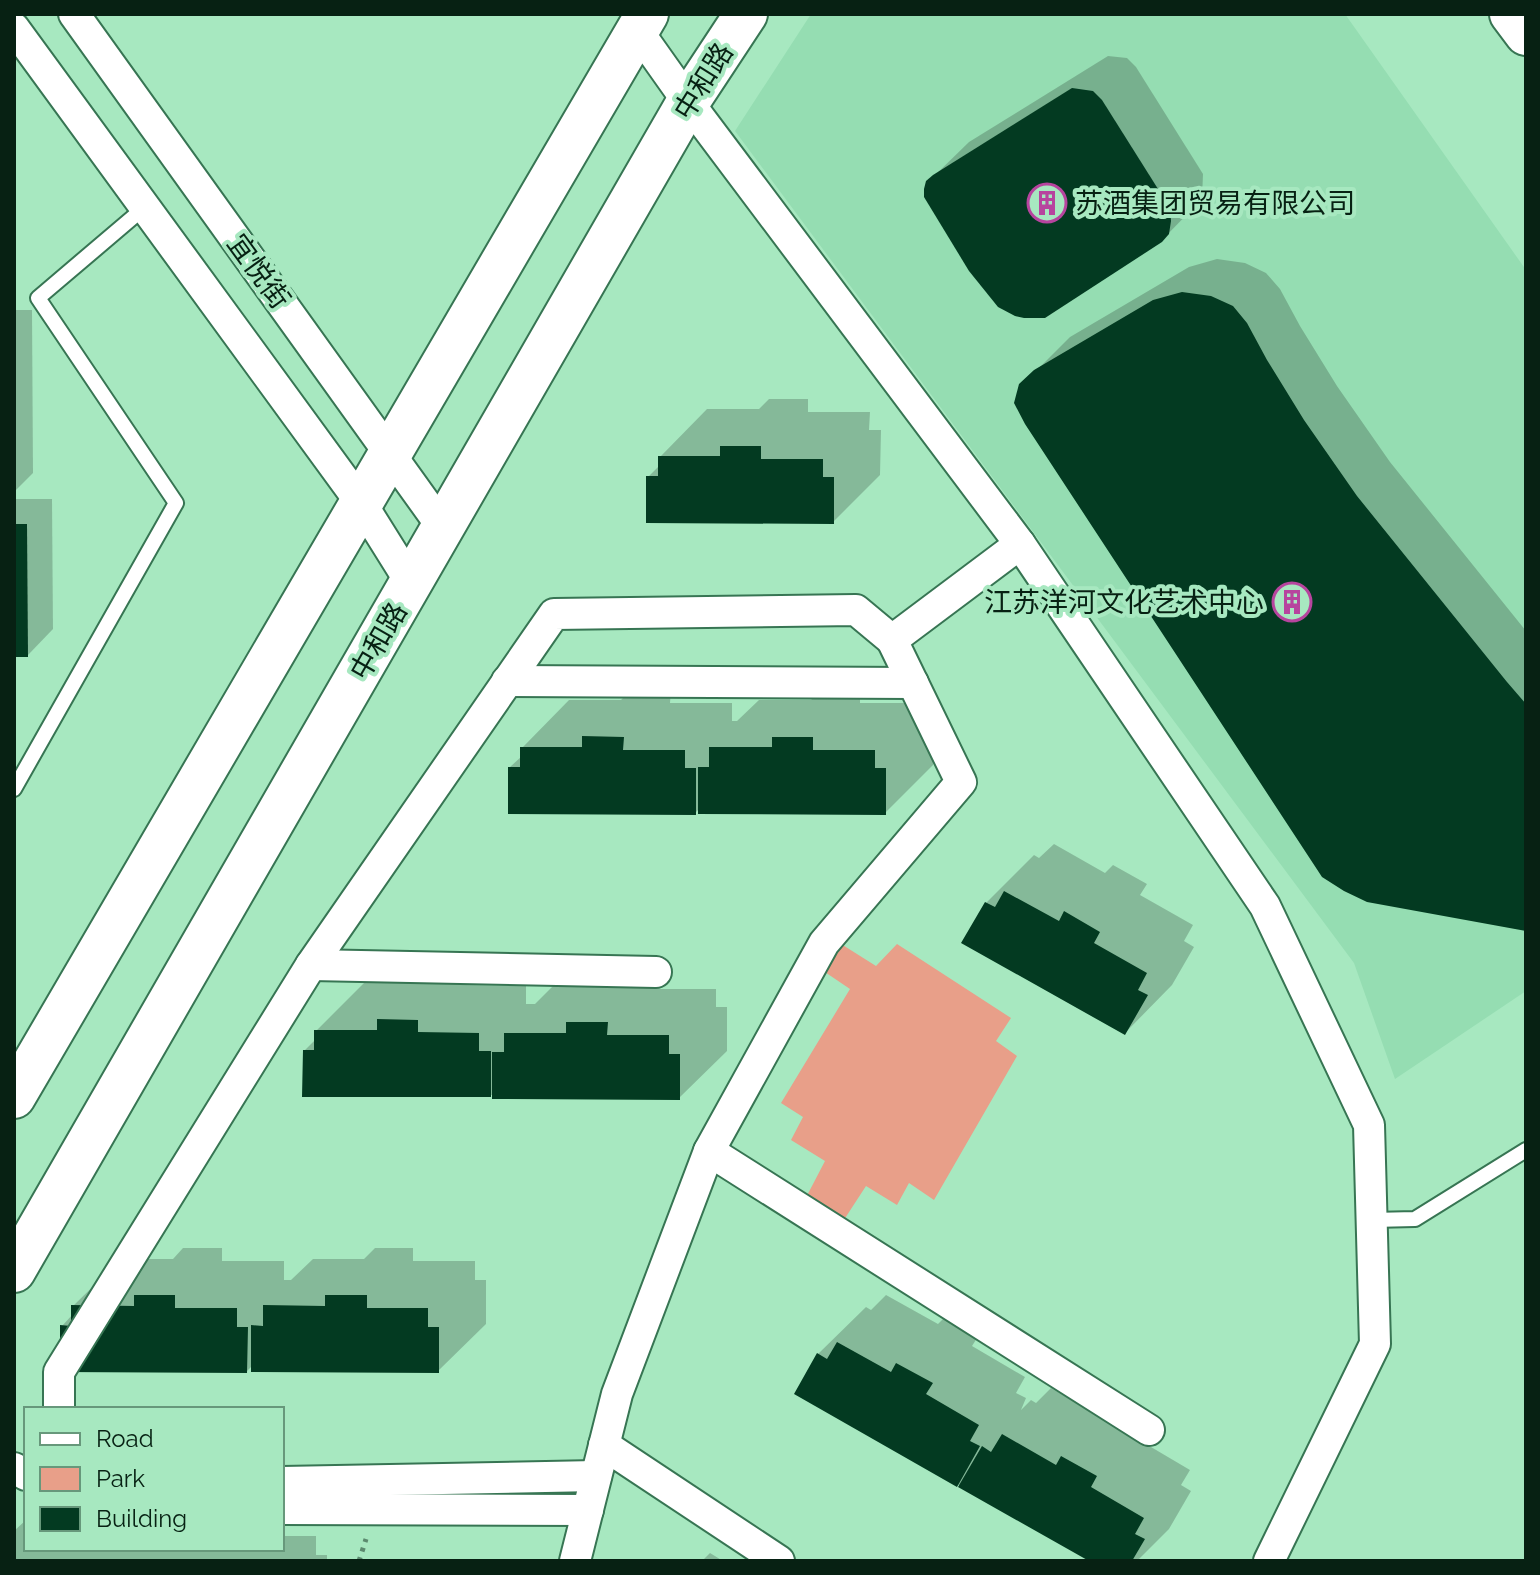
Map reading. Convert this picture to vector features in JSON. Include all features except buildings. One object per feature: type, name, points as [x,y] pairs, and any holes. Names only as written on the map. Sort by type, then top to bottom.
[{"type":"main road","name":"中和路","points":[[14,1271],[688,102],[746,14]]},
{"type":"main road","points":[[1511,14],[1526,34]]},
{"type":"main road","points":[[14,1097],[642,22]]},
{"type":"street","name":"宜悦街","points":[[74,14],[443,528]]},
{"type":"street","points":[[642,22],[688,102],[1020,544],[1265,906],[1369,1125],[1375,1344],[1269,1561]]},
{"type":"street","points":[[14,28],[361,503],[411,583]]},
{"type":"street","points":[[892,640],[1020,544]]},
{"type":"street","points":[[59,1407],[59,1372],[311,965],[554,614],[856,610],[892,640],[961,782],[824,943],[709,1151],[617,1394],[575,1561]]},
{"type":"street","points":[[507,681],[913,683]]},
{"type":"street","points":[[311,965],[656,972]]},
{"type":"street","points":[[709,1151],[1149,1430]]},
{"type":"street","points":[[604,1445],[779,1561]]},
{"type":"street","points":[[284,1482],[596,1476]]},
{"type":"street","points":[[284,1509],[588,1510]]},
{"type":"lane","points":[[14,789],[176,503],[38,298],[145,207]]},
{"type":"lane","points":[[1372,1220],[1415,1219],[1526,1150]]},
{"type":"shaded area","points":[[811,14],[1345,14],[1526,270],[1526,991],[1395,1079],[1354,963],[735,131]]},
{"type":"green space","points":[[830,937],[876,966],[897,944],[1011,1018],[996,1041],[1017,1056],[934,1200],[909,1183],[897,1205],[866,1186],[836,1232],[800,1209],[825,1161],[791,1140],[803,1117],[781,1103],[850,989],[813,964]]},
{"type":"place","name":"苏酒集团贸易有限公司","points":[[1047,203]]},
{"type":"place","name":"江苏洋河文化艺术中心","points":[[1292,602]]}]
